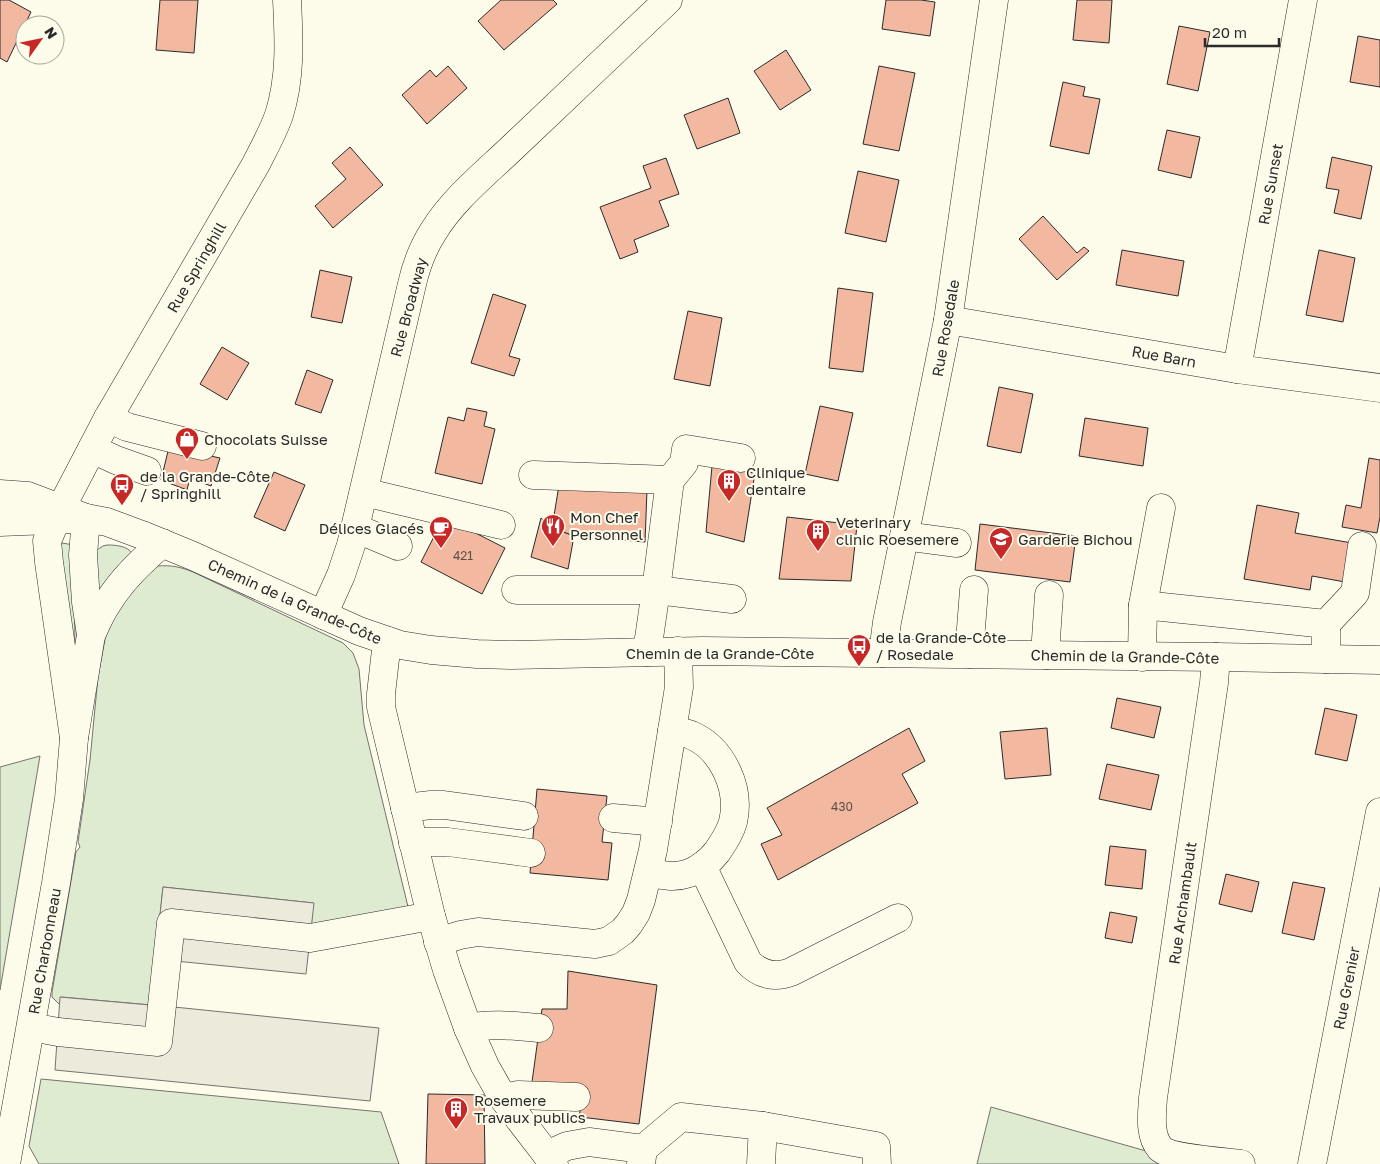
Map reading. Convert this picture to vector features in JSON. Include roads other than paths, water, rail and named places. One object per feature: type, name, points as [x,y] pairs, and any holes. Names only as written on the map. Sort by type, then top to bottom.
[{"type":"street","name":"Rue Springhill","points":[[58,514],[108,418],[256,164],[271,134],[280,110],[288,74],[290,42],[287,0]]},
{"type":"street","name":"Rue Broadway","points":[[323,615],[341,575],[356,528],[413,277],[420,256],[433,231],[451,208],[470,189],[668,0]]},
{"type":"street","name":"Rue Rosedale","points":[[883,653],[887,622],[948,320],[994,0]]},
{"type":"street","name":"Rue Sunset","points":[[1237,368],[1302,0]]},
{"type":"street","name":"Rue Barn","points":[[948,320],[1237,368],[1380,388]]},
{"type":"street","points":[[108,418],[127,427],[202,446]]},
{"type":"street","points":[[92,449],[147,471]]},
{"type":"street","points":[[647,652],[670,480],[684,463],[686,449],[741,458]]},
{"type":"street","points":[[533,475],[670,480]]},
{"type":"street","points":[[364,492],[501,526]]},
{"type":"street","name":"Chemin de la Grande-Côte","points":[[0,494],[28,496],[58,514]]},
{"type":"street","points":[[1142,657],[1143,605],[1160,508]]},
{"type":"street","name":"Chemin de la Grande-Côte","points":[[0,522],[58,514],[107,522],[162,542],[359,632],[387,641],[431,650],[477,654],[534,655],[678,651],[1380,660]]},
{"type":"street","name":"Rue Charbonneau","points":[[58,514],[47,541],[74,738]]},
{"type":"street","name":"Rue Charbonneau","points":[[86,518],[83,555],[86,602],[91,635]]},
{"type":"street","points":[[356,528],[398,546]]},
{"type":"street","points":[[904,536],[957,543]]},
{"type":"street","name":"Rue Charbonneau","points":[[10,1160],[70,799],[74,738],[91,635],[114,592],[136,566],[162,542]]},
{"type":"street","points":[[1326,659],[1326,624],[1354,592],[1362,546]]},
{"type":"street","points":[[516,590],[656,590],[732,599]]},
{"type":"street","points":[[970,654],[970,628],[974,590]]},
{"type":"street","points":[[1047,655],[1046,639],[1049,595]]},
{"type":"street","points":[[1143,605],[1326,624]]},
{"type":"street","points":[[387,641],[380,694],[381,708],[434,929],[468,1028],[485,1066],[504,1098],[551,1160],[567,1146],[589,1142],[642,1156],[680,1117],[763,1126],[876,1146],[877,1164]]},
{"type":"street","points":[[31,1028],[158,1042],[171,923],[310,938],[434,929],[460,935],[478,932],[595,944],[616,937],[629,924],[636,913],[642,900],[648,873],[679,687],[678,651]]},
{"type":"street","name":"Rue Archambault","points":[[1216,657],[1214,683],[1153,1098],[1152,1124],[1154,1136],[1160,1148],[1170,1153],[1240,1164]]},
{"type":"street","points":[[648,873],[680,876],[702,866],[714,856],[727,838],[734,812],[733,791],[729,776],[709,746],[692,735],[672,731]]},
{"type":"street","points":[[405,808],[444,805],[524,816]]},
{"type":"street","name":"Rue Grenier","points":[[1312,1164],[1380,812]]},
{"type":"street","points":[[613,818],[658,822]]},
{"type":"street","points":[[413,844],[448,842],[531,853]]},
{"type":"street","points":[[702,866],[745,956],[753,967],[765,974],[778,976],[791,972],[898,918]]},
{"type":"street","points":[[468,1028],[492,1025],[539,1028]]},
{"type":"street","points":[[504,1098],[518,1094],[576,1097]]},
{"type":"street","points":[[760,1164],[763,1126]]},
{"type":"place","name":"Chocolats Suisse","points":[[187,460]]},
{"type":"place","name":"Clinique dentaire","points":[[729,502]]},
{"type":"place","name":"de la Grande-Côte / Springhill","points":[[122,506]]},
{"type":"place","name":"Mon Chef Personnel","points":[[553,547]]},
{"type":"place","name":"Délices Glacés","points":[[441,549]]},
{"type":"place","name":"Veterinary clinic Roesemere","points":[[818,552]]},
{"type":"place","name":"Garderie Bichou","points":[[1001,560]]},
{"type":"place","name":"de la Grande-Côte / Rosedale","points":[[859,667]]},
{"type":"place","name":"Rosemere Travaux publics","points":[[456,1130]]}]
